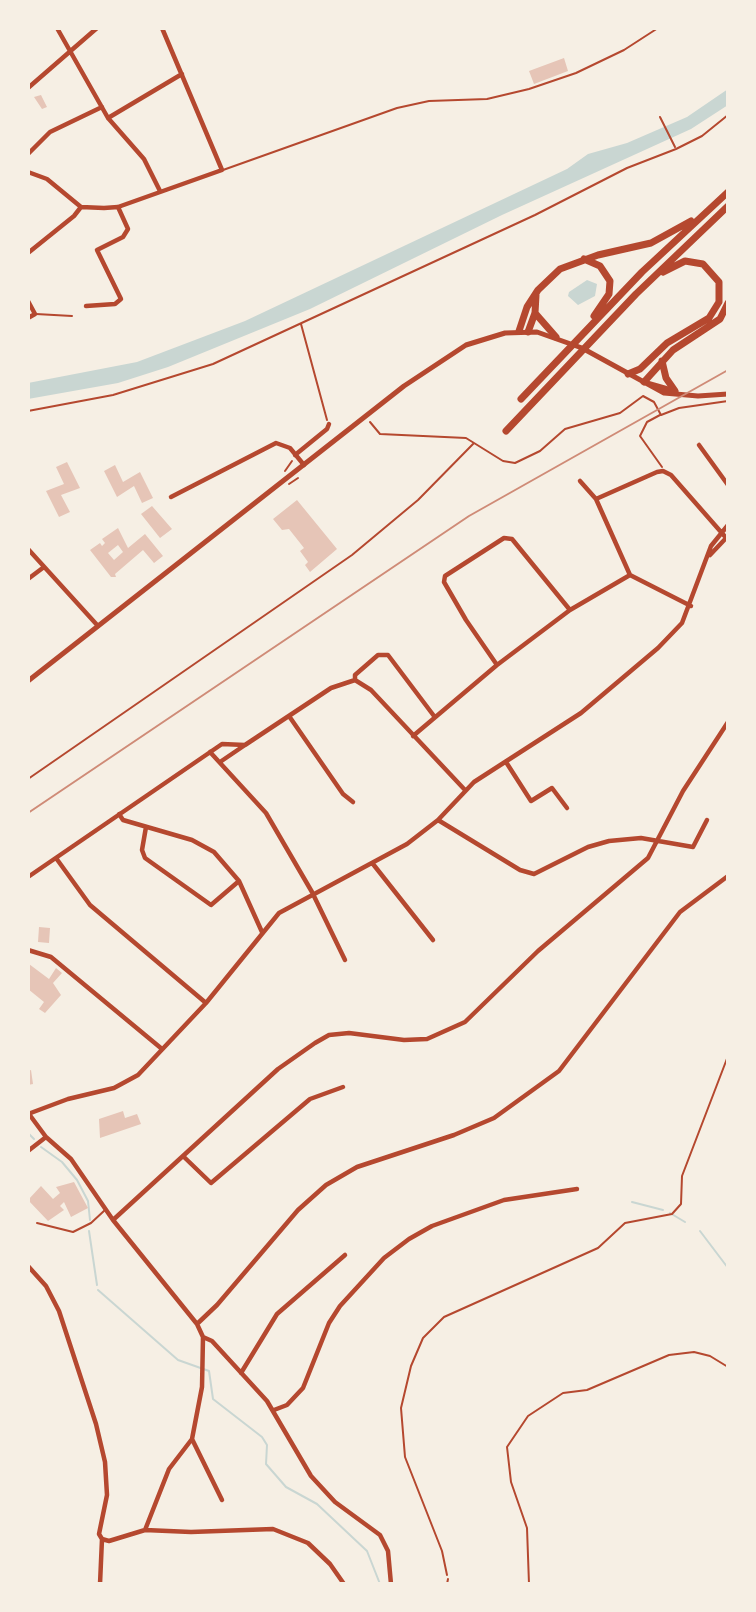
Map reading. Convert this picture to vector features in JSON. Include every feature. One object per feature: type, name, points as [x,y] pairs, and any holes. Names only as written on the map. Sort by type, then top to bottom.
[{"type":"highway","points":[[521,399],[584,331],[728,192]]},
{"type":"highway","points":[[506,431],[645,284],[728,206]]},
{"type":"highway","points":[[519,331],[527,307],[559,269],[583,259],[651,243],[701,216]]},
{"type":"highway","points":[[583,259],[600,266],[608,276],[610,285],[607,298],[584,331]]},
{"type":"highway","points":[[628,374],[652,359],[667,343],[709,318],[718,307],[720,289],[716,276],[708,267],[689,260],[670,267],[645,284]]},
{"type":"highway","points":[[528,331],[535,313],[536,294]]},
{"type":"highway","points":[[644,383],[673,350],[714,325],[728,303]]},
{"type":"highway","points":[[535,313],[555,337]]},
{"type":"highway","points":[[644,383],[652,359]]},
{"type":"highway","points":[[662,361],[666,378],[677,393]]},
{"type":"street","points":[[57,28],[108,118],[144,159],[160,191]]},
{"type":"street","points":[[28,88],[97,28]]},
{"type":"street","points":[[28,172],[47,179],[81,207],[118,207],[222,170],[162,28]]},
{"type":"street","points":[[108,118],[182,74]]},
{"type":"street","points":[[28,154],[50,132],[102,107]]},
{"type":"street","points":[[28,253],[74,216],[81,207]]},
{"type":"street","points":[[86,306],[115,304],[121,299],[97,250],[122,237],[128,229],[118,207]]},
{"type":"street","points":[[28,301],[35,314],[28,318]]},
{"type":"street","points":[[28,681],[439,360],[482,339],[519,331],[555,337],[644,383],[677,393],[728,394]]},
{"type":"street","points":[[295,455],[329,424]]},
{"type":"street","points":[[171,497],[268,445],[282,443],[305,466]]},
{"type":"street","points":[[699,445],[728,485]]},
{"type":"street","points":[[596,499],[663,471],[671,475],[727,538],[710,555]]},
{"type":"street","points":[[580,481],[596,499],[630,575],[691,606]]},
{"type":"street","points":[[145,1530],[169,1469],[192,1439],[203,1373],[203,1337],[197,1324],[113,1220],[71,1159],[46,1137],[28,1114],[54,1103],[127,1083],[206,1003],[279,913],[312,892],[373,864],[438,820],[465,790],[548,736],[601,697],[671,635],[691,606],[711,546],[728,525]]},
{"type":"street","points":[[497,665],[466,620],[444,582],[444,576],[504,538],[512,539],[569,610]]},
{"type":"street","points":[[28,549],[99,627]]},
{"type":"street","points":[[28,579],[44,566]]},
{"type":"street","points":[[413,736],[497,665],[569,610],[630,575]]},
{"type":"street","points":[[220,762],[331,688],[355,678],[378,655],[388,655],[434,716]]},
{"type":"street","points":[[355,678],[371,690],[465,790]]},
{"type":"street","points":[[289,716],[343,794],[353,802]]},
{"type":"street","points":[[113,1220],[278,1069],[329,1035],[349,1033],[404,1040],[427,1039],[465,1022],[538,951],[635,872],[657,841],[683,791],[728,722]]},
{"type":"street","points":[[28,877],[222,744],[245,745]]},
{"type":"street","points":[[210,752],[266,813],[312,892],[345,960]]},
{"type":"street","points":[[506,762],[531,801],[552,788],[567,808]]},
{"type":"street","points":[[120,814],[123,820],[204,846],[222,859],[239,881],[262,932]]},
{"type":"street","points":[[438,820],[520,870],[534,874],[588,847],[609,841],[641,838],[694,847],[707,820]]},
{"type":"street","points":[[146,827],[142,850],[145,858],[211,905],[239,881]]},
{"type":"street","points":[[56,858],[90,905],[206,1003]]},
{"type":"street","points":[[373,864],[432,940]]},
{"type":"street","points":[[197,1324],[217,1305],[298,1210],[326,1185],[357,1167],[454,1135],[494,1118],[559,1071],[674,918],[728,876]]},
{"type":"street","points":[[28,950],[51,957],[162,1049]]},
{"type":"street","points":[[184,1157],[211,1183],[310,1099],[343,1087]]},
{"type":"street","points":[[28,1151],[46,1137]]},
{"type":"street","points":[[274,1410],[287,1405],[303,1388],[329,1323],[340,1306],[384,1258],[410,1239],[432,1226],[504,1200],[577,1189]]},
{"type":"street","points":[[241,1373],[277,1314],[345,1255]]},
{"type":"street","points":[[28,1266],[46,1286],[59,1311],[96,1424],[105,1462],[107,1495],[99,1534],[102,1539],[100,1584]]},
{"type":"street","points":[[203,1337],[212,1341],[274,1410],[310,1476],[335,1502],[380,1535],[388,1551],[391,1584]]},
{"type":"street","points":[[192,1439],[222,1500]]},
{"type":"street","points":[[102,1539],[109,1541],[145,1530],[191,1532],[273,1529],[308,1543],[330,1564],[344,1584]]},
{"type":"lane","points":[[222,170],[397,108],[429,101],[487,99],[529,89],[576,73],[624,50],[658,28]]},
{"type":"lane","points":[[35,314],[72,316]]},
{"type":"lane","points":[[37,1223],[73,1232],[91,1223],[107,1209]]},
{"type":"lane","points":[[447,1584],[448,1579]]},
{"type":"path","points":[[28,411],[113,395],[213,364],[535,215],[627,168],[693,140],[728,115]]},
{"type":"path","points":[[660,117],[675,147]]},
{"type":"path","points":[[301,323],[329,424]]},
{"type":"path","points":[[368,421],[380,434],[466,438],[503,461],[515,463],[541,451],[565,429],[620,413],[643,396],[654,402],[661,415]]},
{"type":"path","points":[[663,471],[640,436],[647,422],[679,408],[728,401]]},
{"type":"path","points":[[28,779],[352,555],[418,500],[474,443]]},
{"type":"path","points":[[282,476],[295,455]]},
{"type":"path","points":[[448,1579],[442,1551],[405,1457],[401,1408],[411,1366],[423,1338],[444,1317],[597,1248],[625,1223],[672,1214],[681,1205],[681,1176],[728,1056]]},
{"type":"path","points":[[529,1584],[527,1528],[511,1482],[507,1447],[528,1416],[563,1393],[587,1390],[669,1355],[694,1352],[710,1356],[728,1367]]},
{"type":"shaded area","points":[[728,89],[728,105],[691,129],[502,215],[310,309],[168,367],[118,383],[28,399],[28,383],[137,362],[245,321],[567,169],[588,154],[627,143],[687,117]]},
{"type":"shaded area","points":[[587,280],[597,284],[595,296],[578,305],[568,296],[569,292]]},
{"type":"building","points":[[564,58],[568,71],[534,84],[529,71]]},
{"type":"building","points":[[41,95],[47,107],[42,109],[34,97]]},
{"type":"building","points":[[67,462],[80,488],[61,495],[70,512],[59,517],[46,491],[64,484],[56,467]]},
{"type":"building","points":[[115,465],[123,482],[140,472],[153,498],[142,503],[134,486],[117,497],[104,471]]},
{"type":"building","points":[[297,500],[337,549],[310,572],[305,565],[308,562],[300,551],[304,548],[289,529],[282,530],[273,519]]},
{"type":"building","points":[[152,506],[172,529],[160,538],[141,514]]},
{"type":"building","points":[[118,528],[128,548],[145,534],[163,556],[154,563],[143,550],[115,574],[116,577],[111,577],[90,550],[100,543],[102,546],[105,543],[102,539]],"holes":[[[118,545],[123,552],[114,560],[108,553]]]},
{"type":"building","points":[[39,927],[50,928],[49,943],[38,942]]},
{"type":"building","points":[[29,964],[49,979],[56,968],[62,973],[53,983],[61,995],[45,1013],[39,1009],[44,1002],[28,989]]},
{"type":"building","points":[[31,1070],[33,1084],[28,1085],[28,1071]]},
{"type":"building","points":[[123,1111],[125,1118],[137,1114],[141,1124],[100,1138],[99,1119]]},
{"type":"building","points":[[74,1182],[88,1208],[71,1217],[64,1202],[60,1206],[64,1210],[48,1221],[28,1200],[41,1186],[53,1199],[60,1193],[56,1187]]},
{"type":"waterway","points":[[28,1133],[34,1139]]},
{"type":"waterway","points":[[41,1147],[62,1162],[77,1180],[88,1201],[90,1220]]},
{"type":"waterway","points":[[632,1202],[663,1210]]},
{"type":"waterway","points":[[670,1213],[685,1222]]},
{"type":"waterway","points":[[89,1231],[97,1285]]},
{"type":"waterway","points":[[700,1231],[728,1268]]},
{"type":"waterway","points":[[98,1290],[178,1360],[209,1371],[213,1399],[262,1437],[267,1445],[266,1464],[286,1487],[317,1504],[367,1551],[380,1584]]},
{"type":"railway","points":[[28,813],[469,516],[728,370]]}]
